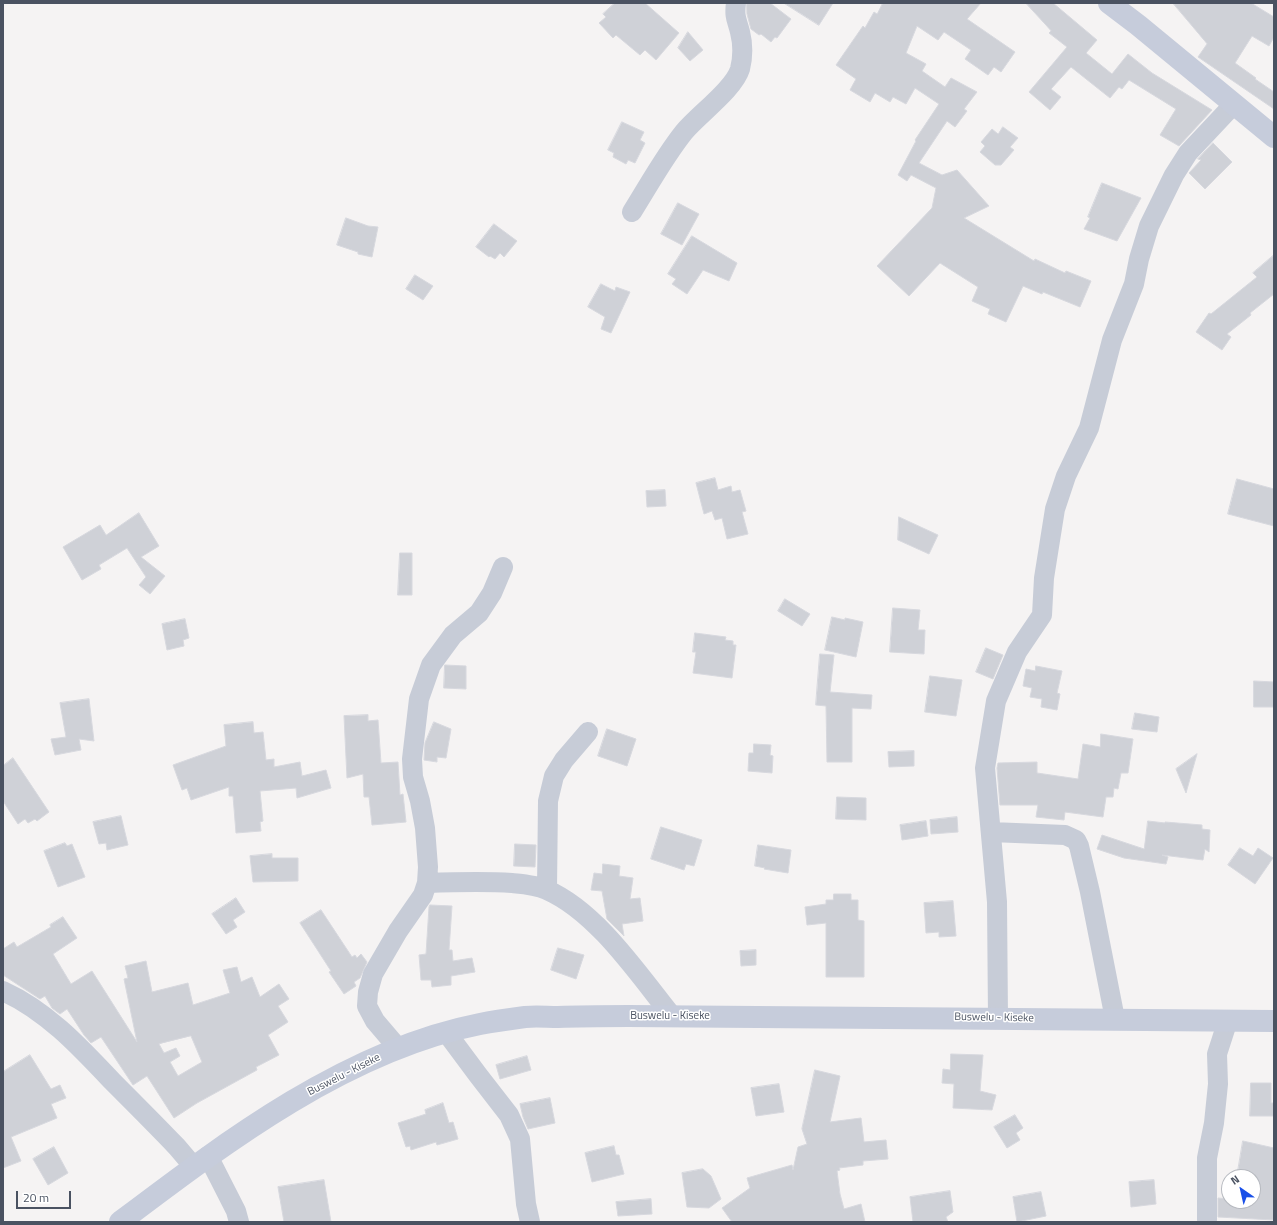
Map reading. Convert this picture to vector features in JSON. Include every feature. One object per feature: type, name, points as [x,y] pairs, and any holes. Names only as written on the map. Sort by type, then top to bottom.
[{"type":"main road","points":[[1109,3],[1273,135]]},
{"type":"main road","name":"Buswelu - Kiseke","points":[[120,1222],[201,1162],[272,1114],[335,1078],[398,1048],[446,1032],[480,1024],[526,1017],[672,1016],[1274,1021]]},
{"type":"street","points":[[632,212],[667,154],[684,132],[728,88],[739,71],[743,57],[741,34],[734,14],[736,3]]},
{"type":"street","points":[[998,1018],[997,902],[985,768],[996,701],[1017,652],[1042,615],[1044,578],[1056,508],[1066,476],[1089,428],[1112,340],[1134,284],[1139,259],[1149,226],[1174,175],[1188,153],[1234,104]]},
{"type":"street","points":[[398,1048],[375,1021],[366,1006],[368,992],[374,974],[398,931],[423,895],[427,883],[428,867],[425,828],[420,801],[413,777],[412,759],[419,698],[431,665],[453,635],[479,614],[492,593],[503,567]]},
{"type":"street","points":[[547,889],[548,801],[554,776],[564,760],[588,732]]},
{"type":"street","points":[[991,832],[1065,835],[1076,840],[1079,846],[1090,892],[1115,1019]]},
{"type":"street","points":[[427,883],[484,881],[528,884],[547,889],[579,908],[592,920],[623,954],[672,1016]]},
{"type":"street","points":[[3,991],[42,1013],[65,1033],[172,1142],[201,1162],[236,1211],[239,1222]]},
{"type":"street","points":[[1207,1220],[1207,1158],[1214,1123],[1218,1084],[1217,1054],[1228,1020]]},
{"type":"street","points":[[446,1032],[509,1115],[520,1138],[526,1204],[530,1222]]},
{"type":"building","points":[[615,3],[645,3],[679,33],[656,60],[645,50],[640,55],[616,35],[613,38],[599,23],[606,17],[603,14]]},
{"type":"building","points":[[747,3],[770,3],[791,19],[777,38],[775,37],[771,42],[761,34],[759,35],[751,29],[747,14]]},
{"type":"building","points":[[784,3],[833,3],[819,25]]},
{"type":"building","points":[[883,3],[981,3],[967,19],[1015,52],[1001,72],[994,67],[988,75],[965,59],[971,50],[944,32],[938,40],[917,26],[906,53],[926,64],[922,71],[945,87],[951,78],[977,92],[964,109],[967,111],[955,127],[947,121],[919,163],[942,175],[957,170],[989,206],[964,218],[1034,261],[1035,259],[1065,273],[1066,271],[1091,281],[1080,307],[1043,292],[1042,294],[1023,286],[1006,322],[988,314],[990,309],[972,301],[978,287],[940,263],[909,296],[877,266],[932,208],[936,188],[911,175],[907,181],[898,175],[916,141],[915,140],[939,104],[915,88],[906,104],[893,97],[890,102],[875,93],[870,102],[850,90],[856,79],[836,65],[863,26],[865,28],[874,12],[877,14]]},
{"type":"building","points":[[1026,3],[1053,3],[1097,40],[1086,53],[1112,74],[1128,54],[1152,73],[1212,110],[1179,146],[1160,135],[1176,109],[1129,80],[1122,89],[1119,87],[1110,98],[1071,67],[1051,89],[1061,97],[1050,110],[1029,92],[1067,47],[1049,33],[1051,31]]},
{"type":"building","points":[[1173,3],[1251,3],[1274,17],[1274,37],[1269,46],[1252,36],[1235,63],[1274,92],[1274,109],[1198,57],[1207,44]]},
{"type":"building","points":[[688,32],[703,50],[690,61],[678,48]]},
{"type":"building","points":[[622,122],[644,132],[640,140],[645,143],[635,163],[628,160],[626,164],[613,157],[614,153],[608,150]]},
{"type":"building","points":[[1003,127],[1018,138],[1010,147],[1014,150],[1001,165],[995,165],[980,152],[985,146],[981,142],[992,129],[998,134]]},
{"type":"building","points":[[1213,143],[1232,162],[1205,189],[1189,173],[1201,160],[1198,159]]},
{"type":"building","points":[[1102,183],[1141,198],[1117,241],[1084,229],[1090,218],[1088,217]]},
{"type":"building","points":[[678,203],[699,214],[682,245],[661,234]]},
{"type":"building","points":[[346,218],[368,226],[378,227],[372,257],[358,254],[358,252],[337,245]]},
{"type":"building","points":[[494,224],[517,241],[504,257],[500,253],[495,259],[490,256],[489,257],[476,247]]},
{"type":"building","points":[[692,236],[737,263],[729,281],[703,270],[687,294],[672,284],[676,279],[668,274]]},
{"type":"building","points":[[1274,255],[1274,294],[1227,334],[1231,337],[1222,350],[1196,332],[1209,313],[1211,314],[1257,277],[1253,273]]},
{"type":"building","points":[[415,275],[433,286],[423,300],[406,289]]},
{"type":"building","points":[[601,284],[615,291],[616,287],[630,292],[611,333],[601,329],[605,317],[588,307]]},
{"type":"building","points":[[715,478],[718,490],[731,486],[732,492],[740,490],[746,511],[742,512],[748,534],[727,539],[722,518],[715,520],[712,511],[704,514],[696,483]]},
{"type":"building","points":[[1237,479],[1274,489],[1274,526],[1228,514]]},
{"type":"building","points":[[665,490],[666,506],[647,507],[646,491]]},
{"type":"building","points":[[139,513],[159,546],[141,557],[165,576],[150,594],[139,585],[146,577],[127,548],[99,565],[101,569],[82,580],[63,547],[100,525],[106,535]]},
{"type":"building","points":[[899,517],[938,535],[929,554],[898,540]]},
{"type":"building","points":[[400,553],[412,553],[412,595],[398,595]]},
{"type":"building","points":[[785,599],[810,614],[802,626],[778,611]]},
{"type":"building","points":[[893,608],[920,610],[918,630],[925,630],[924,654],[890,652]]},
{"type":"building","points":[[832,617],[863,622],[856,657],[825,650]]},
{"type":"building","points":[[185,619],[189,638],[183,640],[184,646],[167,650],[162,624]]},
{"type":"building","points":[[695,633],[726,637],[725,640],[733,641],[733,645],[736,645],[732,678],[693,673],[696,652],[693,652]]},
{"type":"building","points":[[986,648],[1003,655],[993,679],[976,672]]},
{"type":"building","points":[[820,654],[834,655],[830,692],[872,695],[871,709],[852,708],[852,762],[827,762],[826,706],[816,705]]},
{"type":"building","points":[[445,665],[466,666],[466,689],[444,688]]},
{"type":"building","points":[[1036,666],[1062,671],[1057,693],[1060,694],[1057,710],[1041,707],[1042,699],[1030,697],[1032,688],[1023,686],[1026,669],[1035,671]]},
{"type":"building","points":[[930,676],[962,680],[956,716],[925,712]]},
{"type":"building","points":[[1254,681],[1274,682],[1274,707],[1254,707]]},
{"type":"building","points":[[89,699],[94,741],[79,739],[81,750],[55,755],[51,739],[66,737],[60,703]]},
{"type":"building","points":[[1135,713],[1159,717],[1157,732],[1132,729]]},
{"type":"building","points":[[368,715],[368,721],[378,720],[381,763],[398,762],[400,795],[403,794],[406,822],[372,825],[369,797],[364,797],[363,774],[347,778],[344,716]]},
{"type":"building","points":[[253,722],[254,733],[263,732],[266,760],[274,759],[274,767],[300,762],[302,776],[326,770],[331,788],[297,798],[296,788],[260,791],[263,821],[260,822],[261,831],[236,833],[233,796],[229,796],[229,787],[191,800],[187,788],[182,790],[173,765],[226,746],[224,725]]},
{"type":"building","points":[[434,722],[451,729],[446,758],[437,757],[437,762],[424,760],[425,743]]},
{"type":"building","points":[[607,729],[636,739],[627,766],[598,756]]},
{"type":"building","points":[[1101,734],[1133,739],[1128,773],[1121,773],[1118,789],[1114,788],[1113,797],[1106,797],[1103,817],[1065,812],[1064,820],[1036,817],[1038,805],[1000,805],[997,768],[998,763],[1037,762],[1037,773],[1078,779],[1083,744],[1100,747]]},
{"type":"building","points":[[754,744],[771,745],[770,755],[773,756],[772,773],[748,771],[749,753],[753,753]]},
{"type":"building","points":[[914,751],[914,766],[889,767],[888,752]]},
{"type":"building","points":[[1197,754],[1186,793],[1176,769]]},
{"type":"building","points":[[13,758],[49,812],[37,821],[35,819],[28,823],[25,819],[18,824],[3,801],[3,766]]},
{"type":"building","points":[[837,797],[866,798],[866,820],[836,819]]},
{"type":"building","points":[[121,816],[128,845],[107,850],[106,843],[99,844],[93,822]]},
{"type":"building","points":[[957,817],[958,832],[931,834],[930,820]]},
{"type":"building","points":[[926,821],[928,836],[902,840],[900,825]]},
{"type":"building","points":[[1148,821],[1202,825],[1202,829],[1210,830],[1209,852],[1205,849],[1203,860],[1162,855],[1168,857],[1166,864],[1124,858],[1097,849],[1102,835],[1144,849]]},
{"type":"building","points":[[661,827],[702,840],[694,866],[686,864],[684,870],[651,859]]},
{"type":"building","points":[[65,843],[67,846],[72,844],[85,877],[58,887],[44,851]]},
{"type":"building","points":[[515,844],[536,845],[535,867],[514,866]]},
{"type":"building","points":[[758,845],[791,850],[788,873],[755,866]]},
{"type":"building","points":[[1240,848],[1253,856],[1258,848],[1273,858],[1255,884],[1228,865]]},
{"type":"building","points":[[272,854],[272,858],[298,858],[298,881],[253,882],[250,856]]},
{"type":"building","points":[[603,864],[620,866],[619,876],[633,878],[630,899],[640,898],[643,921],[622,924],[624,936],[607,919],[602,891],[591,890],[594,873],[602,874]]},
{"type":"building","points":[[834,894],[851,894],[851,900],[858,900],[858,920],[864,921],[864,977],[826,977],[826,923],[807,925],[805,907],[826,904],[826,900],[833,900]]},
{"type":"building","points":[[236,898],[245,912],[233,920],[237,927],[226,934],[212,914]]},
{"type":"building","points":[[953,901],[956,936],[939,937],[939,932],[926,933],[924,903]]},
{"type":"building","points":[[430,905],[452,906],[449,950],[452,950],[453,961],[472,958],[475,972],[451,976],[451,985],[432,987],[431,980],[421,980],[419,955],[426,954]]},
{"type":"building","points":[[321,910],[352,957],[355,955],[357,958],[361,954],[367,962],[360,978],[354,982],[356,986],[344,994],[300,923]]},
{"type":"building","points":[[63,917],[77,938],[53,954],[71,984],[92,971],[137,1042],[124,979],[128,978],[125,966],[146,961],[152,992],[188,983],[193,1005],[230,993],[223,970],[237,967],[241,982],[252,977],[260,997],[279,984],[289,999],[278,1006],[288,1022],[268,1035],[279,1055],[256,1067],[257,1070],[197,1103],[174,1118],[147,1076],[133,1085],[101,1037],[91,1043],[67,1009],[60,1014],[52,1008],[45,996],[40,999],[3,975],[3,949],[14,942],[17,947],[51,927],[50,925]],"holes":[[[191,1036],[202,1062],[178,1076],[170,1062],[180,1056],[176,1048],[164,1053],[159,1044]]]},
{"type":"building","points":[[558,948],[584,955],[576,979],[551,970]]},
{"type":"building","points":[[756,950],[756,965],[741,966],[740,951]]},
{"type":"building","points":[[951,1054],[983,1055],[980,1091],[996,1095],[992,1110],[953,1108],[954,1084],[942,1083],[943,1069],[950,1070]]},
{"type":"building","points":[[30,1055],[51,1089],[60,1085],[66,1098],[51,1104],[57,1118],[11,1137],[21,1161],[3,1168],[3,1072]]},
{"type":"building","points":[[527,1056],[531,1070],[500,1079],[496,1065]]},
{"type":"building","points":[[815,1070],[840,1076],[830,1122],[861,1118],[864,1142],[886,1140],[888,1159],[863,1161],[863,1165],[839,1168],[840,1170],[837,1171],[840,1194],[844,1209],[861,1204],[865,1222],[732,1222],[722,1208],[750,1188],[747,1178],[792,1165],[793,1170],[798,1147],[807,1144],[802,1129]]},
{"type":"building","points":[[1251,1083],[1271,1083],[1271,1103],[1274,1103],[1274,1116],[1250,1116]]},
{"type":"building","points":[[779,1084],[784,1112],[756,1116],[751,1088]]},
{"type":"building","points":[[550,1098],[555,1123],[528,1129],[520,1104]]},
{"type":"building","points":[[443,1103],[449,1123],[453,1122],[458,1139],[437,1145],[436,1142],[411,1150],[410,1146],[406,1147],[398,1123],[426,1114],[425,1110]]},
{"type":"building","points":[[1015,1115],[1023,1128],[1016,1133],[1020,1140],[1007,1148],[994,1127]]},
{"type":"building","points":[[1243,1141],[1274,1148],[1274,1220],[1218,1217],[1218,1198],[1221,1198],[1221,1209],[1261,1209],[1261,1169],[1238,1169]]},
{"type":"building","points":[[614,1146],[616,1155],[619,1155],[624,1174],[592,1182],[585,1153]]},
{"type":"building","points":[[54,1147],[68,1173],[48,1185],[33,1159]]},
{"type":"building","points":[[703,1169],[711,1176],[721,1199],[709,1208],[687,1207],[682,1173]]},
{"type":"building","points":[[324,1180],[331,1222],[284,1222],[278,1187]]},
{"type":"building","points":[[1154,1180],[1156,1204],[1131,1207],[1129,1182]]},
{"type":"building","points":[[950,1191],[953,1212],[946,1217],[948,1222],[913,1222],[910,1197]]},
{"type":"building","points":[[1041,1192],[1046,1216],[1017,1222],[1013,1197]]},
{"type":"building","points":[[651,1199],[652,1214],[618,1216],[616,1202]]}]
